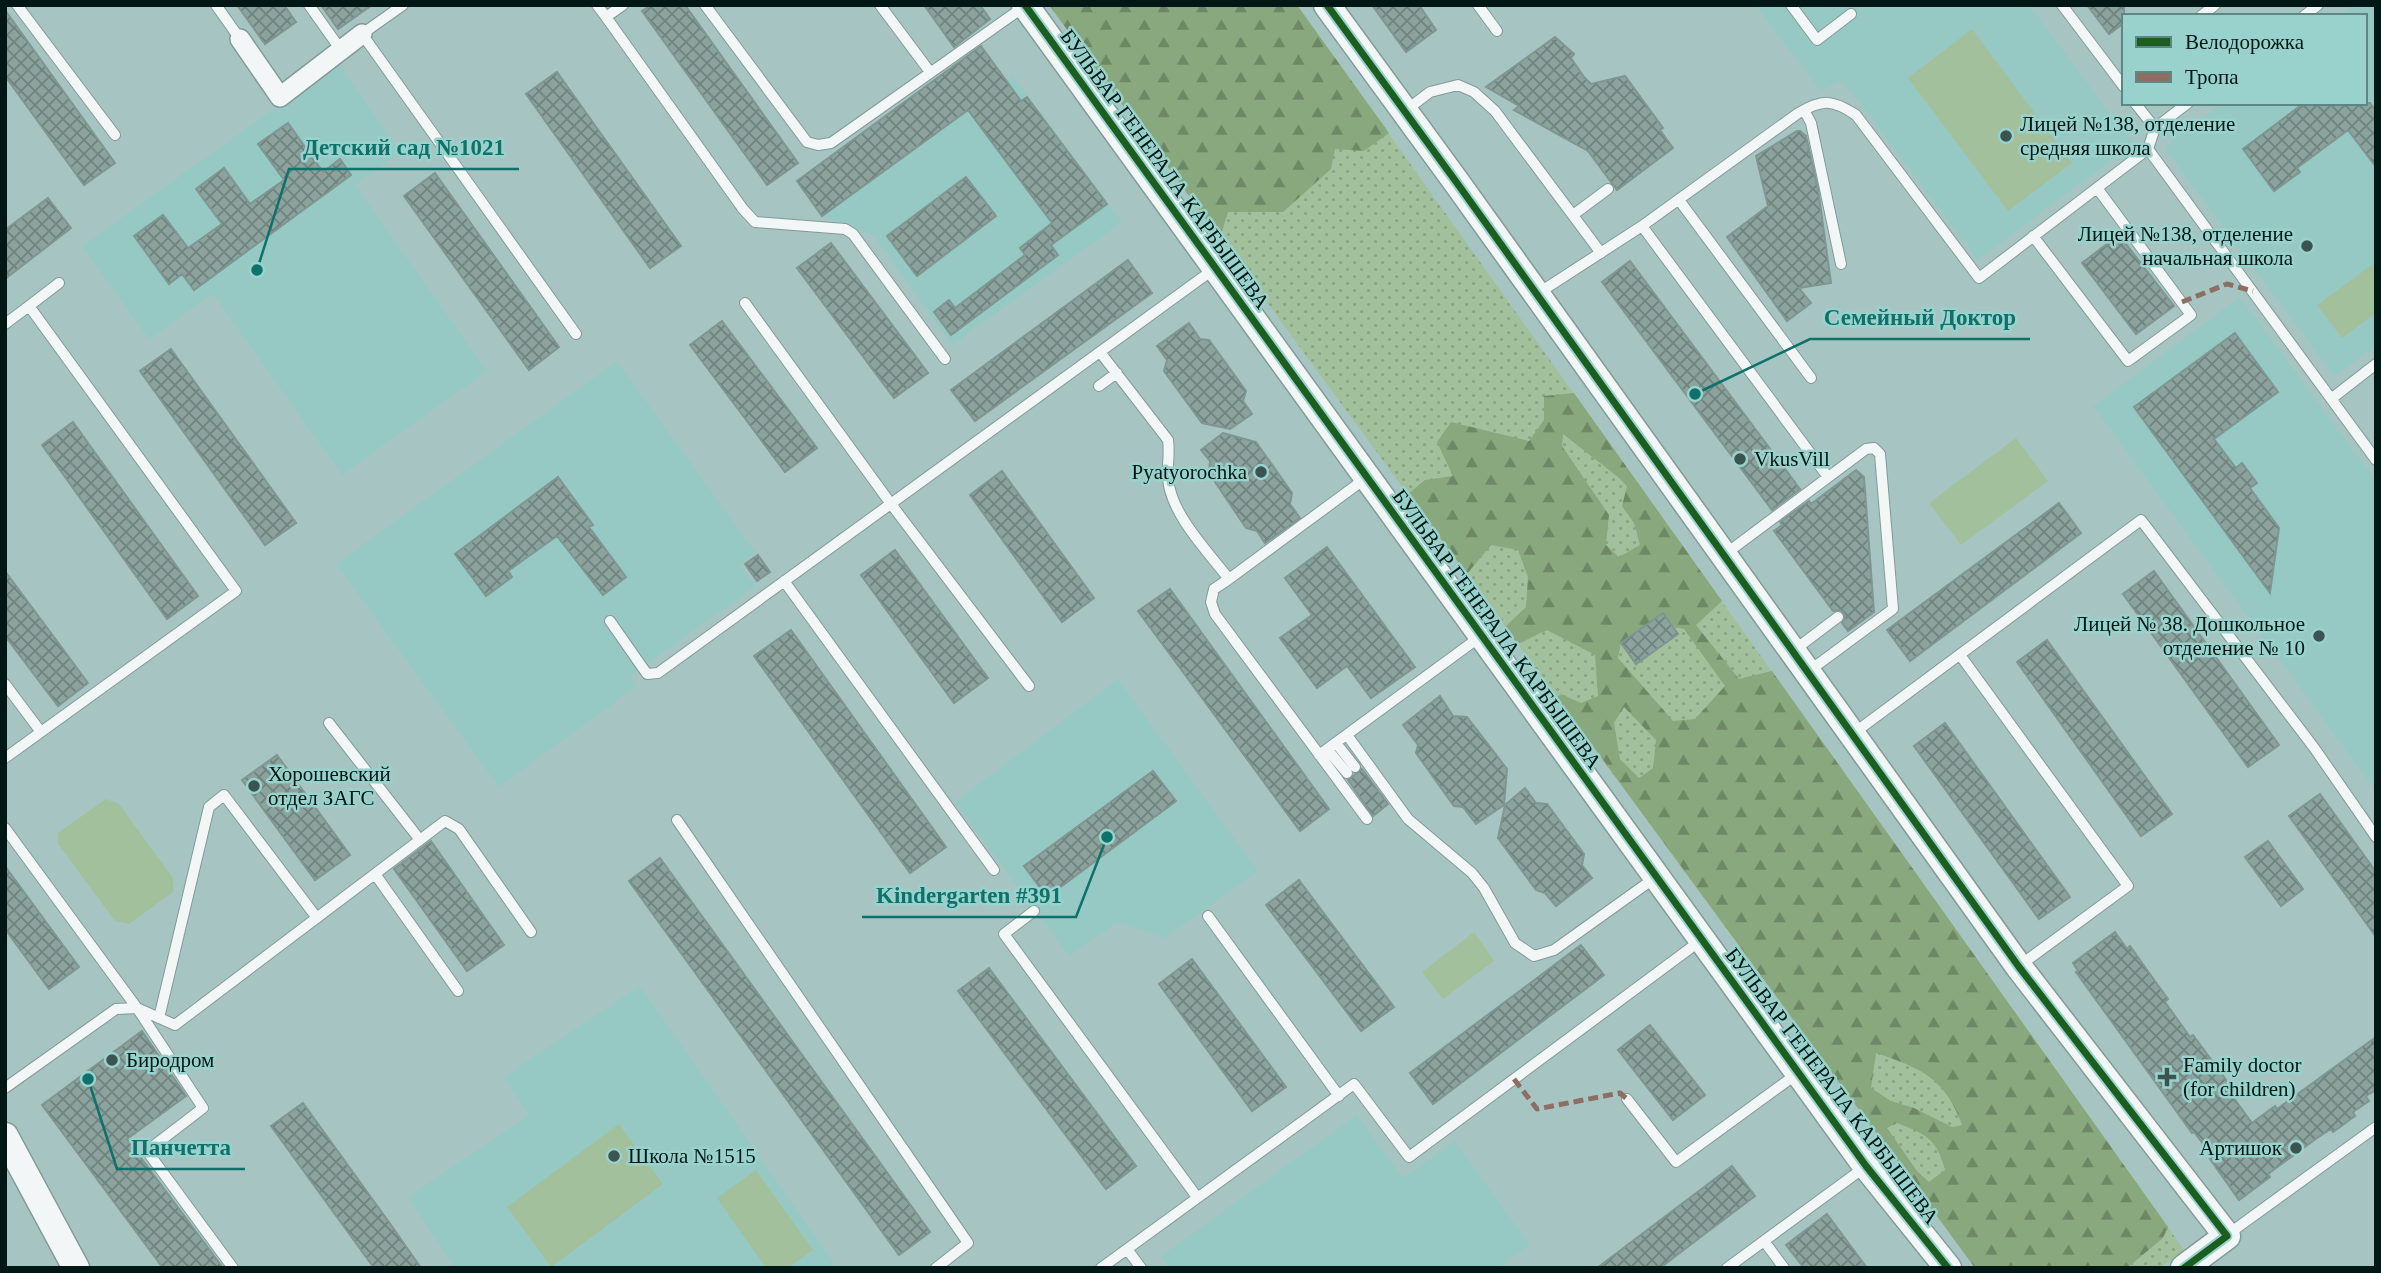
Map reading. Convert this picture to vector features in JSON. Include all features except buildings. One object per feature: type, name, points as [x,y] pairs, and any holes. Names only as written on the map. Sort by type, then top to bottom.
[{"type":"street","name":"БУЛЬВАР ГЕНЕРАЛА КАРБЫШЕВА","points":[[1025,5],[1798,1073],[1866,1166],[1948,1268]]},
{"type":"street","points":[[1327,5],[2019,967],[2227,1236],[2184,1268]]},
{"type":"street","points":[[240,39],[280,97],[362,34]]},
{"type":"street","points":[[5,1136],[75,1268]]},
{"type":"street","points":[[5,1176],[75,1268]]},
{"type":"lane","points":[[17,5],[115,135]]},
{"type":"lane","points":[[216,5],[240,39]]},
{"type":"lane","points":[[309,5],[341,50]]},
{"type":"lane","points":[[403,5],[362,34],[576,334]]},
{"type":"lane","points":[[597,5],[755,222],[845,229],[853,234],[945,359]]},
{"type":"lane","points":[[606,17],[624,5]]},
{"type":"lane","points":[[705,5],[807,142],[818,145],[831,143],[1025,5]]},
{"type":"lane","points":[[880,5],[930,72]]},
{"type":"lane","points":[[1478,5],[1497,31]]},
{"type":"lane","points":[[1791,5],[1817,40],[1851,14]]},
{"type":"lane","points":[[2062,5],[2120,75]]},
{"type":"lane","points":[[1405,111],[1430,92],[1458,85],[1474,92],[1495,111],[1601,253]]},
{"type":"lane","points":[[1537,295],[1642,226],[1804,110],[1822,103],[1838,103],[1856,115],[1979,278],[2148,149],[2155,128],[2185,105]]},
{"type":"lane","points":[[2137,105],[2155,128]]},
{"type":"lane","points":[[1804,110],[1810,120],[1841,264]]},
{"type":"lane","points":[[2148,149],[2376,460]]},
{"type":"lane","points":[[2033,236],[2128,360],[2191,315],[2097,188]]},
{"type":"lane","points":[[1573,215],[1608,189]]},
{"type":"lane","points":[[1679,200],[1811,377]]},
{"type":"lane","points":[[1642,226],[1828,477]]},
{"type":"lane","points":[[610,621],[647,674],[658,673],[1214,268]]},
{"type":"lane","points":[[5,324],[59,283]]},
{"type":"lane","points":[[745,303],[891,504],[1029,686]]},
{"type":"lane","points":[[5,758],[236,592],[29,306]]},
{"type":"lane","points":[[1100,352],[1168,440],[1168,478],[1175,507],[1229,579]]},
{"type":"lane","points":[[2331,399],[2376,364]]},
{"type":"lane","points":[[1099,386],[1116,373]]},
{"type":"lane","points":[[1724,555],[1866,449],[1874,448],[1880,454],[1893,608],[1800,662]]},
{"type":"lane","points":[[1351,770],[1327,749],[1215,614],[1211,602],[1214,589],[1366,478]]},
{"type":"lane","points":[[1852,734],[2141,520],[2311,743],[2376,837]]},
{"type":"lane","points":[[784,581],[994,870]]},
{"type":"lane","points":[[1800,662],[1838,617]]},
{"type":"lane","points":[[1327,749],[1481,636]]},
{"type":"lane","points":[[1960,654],[2128,886],[2019,967]]},
{"type":"lane","points":[[5,684],[41,732]]},
{"type":"lane","points":[[329,723],[420,840]]},
{"type":"lane","points":[[1347,735],[1408,819],[1472,873],[1484,888],[1515,943],[1534,956],[1554,950],[1656,877]]},
{"type":"lane","points":[[1327,749],[1367,819]]},
{"type":"lane","points":[[159,1018],[209,807],[224,794],[317,918]]},
{"type":"lane","points":[[677,820],[968,1243],[936,1268]]},
{"type":"lane","points":[[5,1088],[116,1009],[137,1008],[175,1026],[445,821],[459,829],[531,932]]},
{"type":"lane","points":[[5,828],[137,1008],[203,1108],[147,1151],[233,1268]]},
{"type":"lane","points":[[375,874],[458,991]]},
{"type":"lane","points":[[1034,911],[1004,934],[1198,1197]]},
{"type":"lane","points":[[1208,916],[1339,1096]]},
{"type":"lane","points":[[1101,1268],[1354,1084],[1409,1157],[1702,939]]},
{"type":"lane","points":[[1627,1099],[1676,1162],[1798,1073]]},
{"type":"lane","points":[[2227,1236],[2376,1127]]},
{"type":"lane","points":[[1727,1268],[1866,1166]]},
{"type":"lane","points":[[1764,1241],[1784,1268]]},
{"type":"lane","points":[[1127,1249],[1141,1268]]},
{"type":"shaded area","name":"Лицей №138, отделение средняя школа","points":[[1755,5],[2029,5],[2133,144],[1978,260],[1857,99],[1840,81],[1821,91]]},
{"type":"shaded area","name":"Лицей №138, отделение начальная школа","points":[[2354,5],[2376,5],[2376,346],[2334,376],[2164,147],[2219,105],[2367,105],[2367,14],[2343,14]]},
{"type":"shaded area","points":[[338,63],[401,152],[355,185],[487,371],[342,475],[213,294],[149,339],[82,246]]},
{"type":"shaded area","points":[[1013,76],[1122,222],[952,345],[874,236],[822,216]]},
{"type":"shaded area","name":"Лицей № 38. Дошкольное отделение № 10","points":[[2240,297],[2376,481],[2376,791],[2093,406]]},
{"type":"shaded area","points":[[617,361],[756,553],[740,565],[756,586],[630,676],[637,686],[499,787],[336,564]]},
{"type":"shaded area","points":[[1118,679],[1258,871],[1165,938],[1117,922],[1069,956],[955,802]]},
{"type":"shaded area","name":"Школа №1515","points":[[640,986],[834,1263],[828,1268],[455,1268],[408,1197],[529,1115],[504,1077]]},
{"type":"shaded area","points":[[1357,1115],[1403,1178],[1455,1141],[1530,1245],[1498,1268],[1170,1268],[1161,1256]]},
{"type":"green space","points":[[1049,5],[1297,5],[2184,1250],[2160,1268],[1975,1268]]},
{"type":"green space","points":[[1049,5],[1297,5],[1389,133],[1364,151],[1335,149],[1331,169],[1283,212],[1228,212],[1220,238]]},
{"type":"green space","points":[[1972,29],[2072,163],[2008,211],[1908,78]]},
{"type":"green space","points":[[2376,262],[2376,313],[2342,338],[2317,305]]},
{"type":"green space","points":[[1574,393],[1722,601],[1696,625],[1739,679],[1772,671],[2168,1227],[2163,1238],[2127,1268],[1975,1268],[1557,697],[1561,694],[1581,703],[1598,696],[1595,655],[1547,630],[1518,644],[1505,627],[1526,607],[1528,577],[1518,550],[1491,545],[1467,574],[1408,494],[1425,480],[1453,476],[1437,442],[1451,422],[1529,441],[1544,420],[1544,396]],"holes":[[[1563,434],[1627,486],[1622,506],[1634,523],[1640,545],[1619,557],[1606,545],[1609,515],[1562,446]],[[1661,623],[1684,629],[1725,686],[1695,719],[1673,721],[1618,658],[1621,642]],[[1624,707],[1656,740],[1653,768],[1639,778],[1620,759],[1614,723]],[[1876,1053],[1906,1064],[1929,1077],[1948,1096],[1962,1125],[1952,1127],[1914,1108],[1891,1101],[1871,1088]],[[1897,1123],[1916,1131],[1934,1144],[1945,1170],[1929,1182],[1917,1171],[1887,1128]]]},
{"type":"green space","points":[[2016,438],[2048,481],[1961,545],[1929,503]]},
{"type":"green space","points":[[106,799],[119,804],[173,878],[173,892],[129,924],[115,921],[58,844],[58,833]]},
{"type":"green space","points":[[1474,932],[1494,961],[1443,999],[1422,972]]},
{"type":"green space","points":[[619,1124],[663,1184],[551,1267],[507,1207]]},
{"type":"green space","points":[[756,1170],[813,1250],[787,1268],[766,1268],[717,1198]]},
{"type":"marked path","points":[[2182,302],[2227,284],[2253,291]]},
{"type":"marked path","points":[[1514,1079],[1537,1109],[1620,1093],[1627,1099]]},
{"type":"cycle path","points":[[1025,5],[1866,1166],[1948,1268]]},
{"type":"cycle path","points":[[1327,5],[2019,967],[2227,1236],[2184,1268]]},
{"type":"place","name":"Лицей №138, отделение средняя школа","points":[[2006,136]]},
{"type":"place","name":"Лицей №138, отделение начальная школа","points":[[2307,246]]},
{"type":"place","name":"Детский сад №1021","points":[[257,270]]},
{"type":"place","name":"Семейный Доктор","points":[[1695,394]]},
{"type":"place","name":"VkusVill","points":[[1740,459]]},
{"type":"place","name":"Pyatyorochka","points":[[1261,472]]},
{"type":"place","name":"Лицей № 38. Дошкольное отделение № 10","points":[[2319,636]]},
{"type":"place","name":"Хорошевский отдел ЗАГС","points":[[254,786]]},
{"type":"place","name":"Kindergarten #391","points":[[1107,837]]},
{"type":"place","name":"Биродром","points":[[112,1060]]},
{"type":"place","name":"Family doctor (for children)","points":[[2167,1077]]},
{"type":"place","name":"Панчетта","points":[[88,1079]]},
{"type":"place","name":"Артишок","points":[[2296,1148]]},
{"type":"place","name":"Школа №1515","points":[[614,1156]]}]
